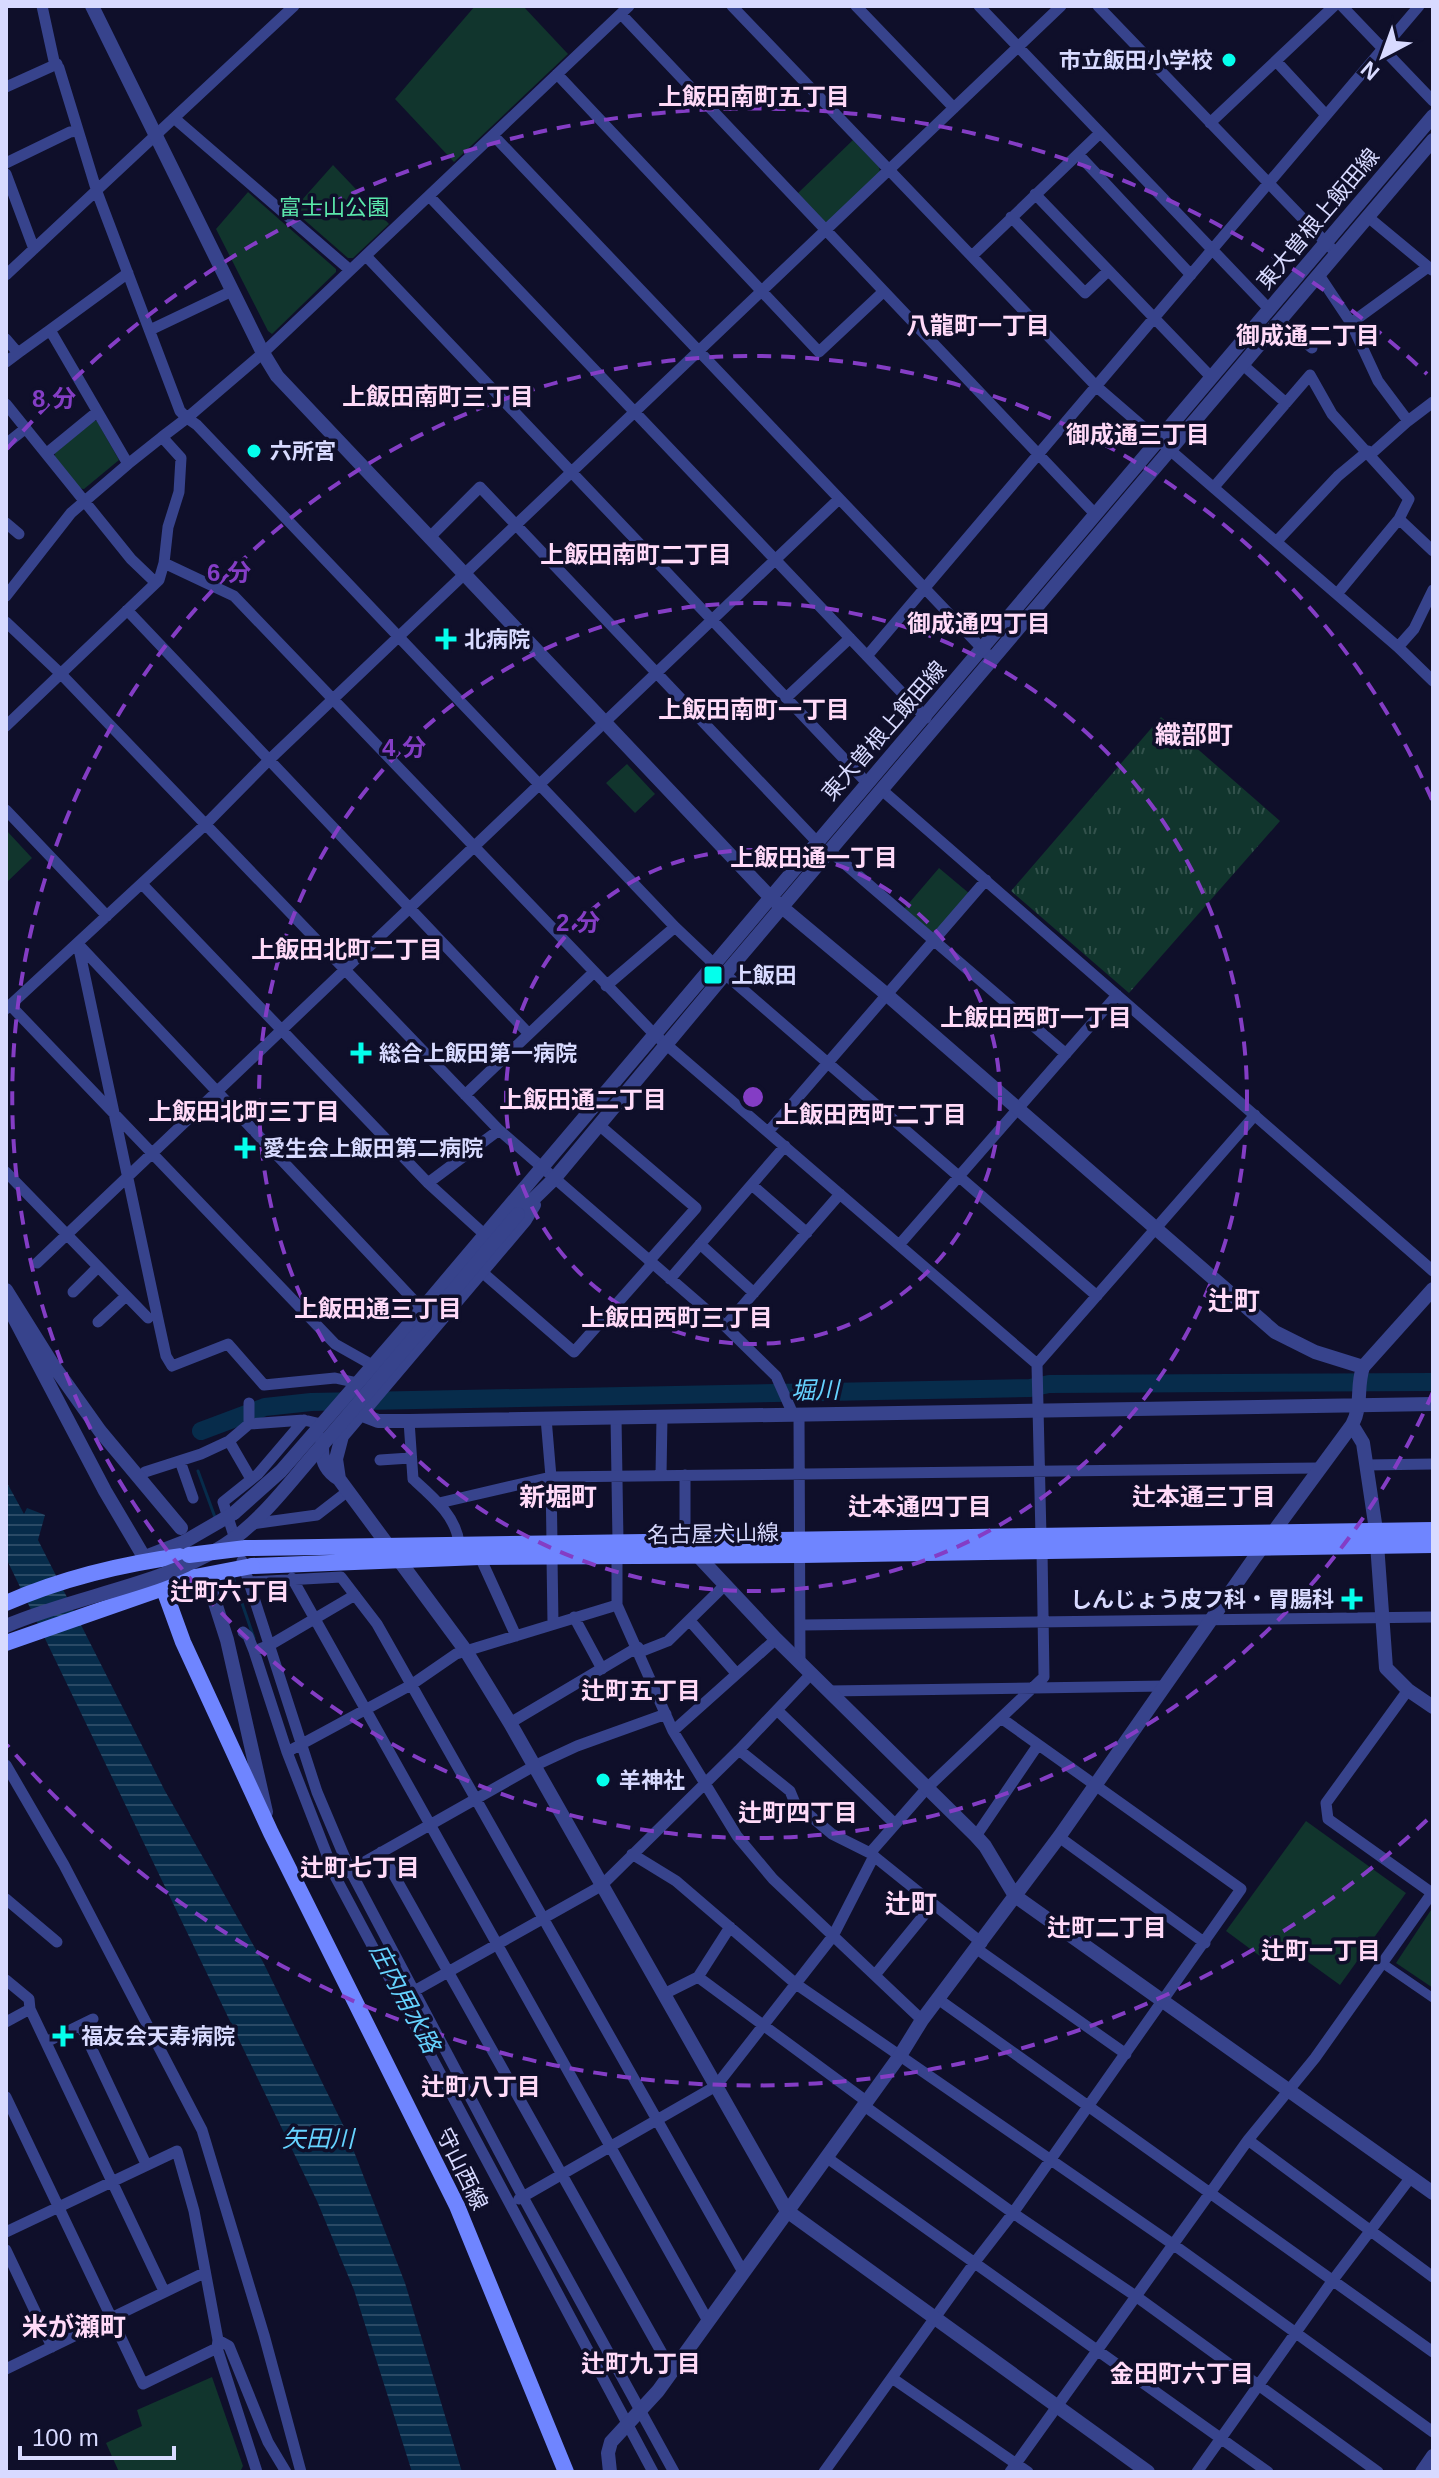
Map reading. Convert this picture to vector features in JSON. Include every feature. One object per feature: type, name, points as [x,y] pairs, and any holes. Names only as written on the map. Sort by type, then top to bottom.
[{"type":"main road","name":"名古屋犬山線","points":[[617,1549],[685,1540],[800,1537],[1262,1547],[1377,1538],[1433,1530]]},
{"type":"main road","name":"名古屋犬山線","points":[[6,1603],[63,1581],[135,1561],[185,1542],[246,1548],[459,1544],[552,1550],[617,1549],[698,1556],[801,1555],[1275,1532],[1433,1545]]},
{"type":"main road","name":"名古屋犬山線","points":[[6,1643],[195,1577],[552,1550]]},
{"type":"main road","name":"守山西線","points":[[157,1589],[271,1833],[457,2206],[566,2472]]},
{"type":"street","points":[[42,6],[97,192],[180,411],[197,425],[675,927],[1097,1296]]},
{"type":"street","points":[[92,6],[277,376],[777,902],[1275,1332],[1305,1349],[1362,1372]]},
{"type":"street","points":[[6,275],[294,6]]},
{"type":"street","points":[[732,6],[1097,387],[1277,541],[1433,681]]},
{"type":"street","points":[[856,6],[954,108]]},
{"type":"street","points":[[979,6],[1275,316],[1312,348]]},
{"type":"street","points":[[374,1366],[335,1344],[112,1109],[8,1007],[206,824],[269,760],[1061,6]]},
{"type":"street","points":[[1098,6],[1331,249]]},
{"type":"street","points":[[1210,123],[1334,6]]},
{"type":"street","points":[[1342,6],[1433,101]]},
{"type":"street","points":[[867,656],[1419,6]]},
{"type":"street","points":[[6,596],[84,501],[263,353],[625,10],[826,231],[1096,515]]},
{"type":"street","points":[[1276,61],[1326,115]]},
{"type":"street","points":[[6,87],[57,64]]},
{"type":"street","points":[[557,74],[819,352],[883,292]]},
{"type":"street","name":"東大曽根上飯田線","points":[[777,902],[818,843],[868,784],[926,718],[988,655],[1243,365],[1275,316],[1331,249],[1433,116]]},
{"type":"street","points":[[174,118],[350,270]]},
{"type":"street","points":[[6,163],[77,131]]},
{"type":"street","points":[[973,255],[1100,133]]},
{"type":"street","points":[[493,135],[988,655]]},
{"type":"street","name":"東大曽根上飯田線","points":[[777,902],[831,852],[883,791],[1096,515],[1211,377],[1319,275],[1331,249],[1368,217],[1433,140]]},
{"type":"street","points":[[1078,154],[1191,275]]},
{"type":"street","points":[[6,174],[34,249]]},
{"type":"street","points":[[1035,194],[1211,377]]},
{"type":"street","points":[[429,196],[926,718]]},
{"type":"street","points":[[1011,217],[1085,293],[1108,271]]},
{"type":"street","points":[[1351,323],[1432,274],[1368,217]]},
{"type":"street","points":[[366,256],[868,784]]},
{"type":"street","points":[[6,362],[128,273]]},
{"type":"street","points":[[1319,275],[1351,323],[1369,366],[1408,421]]},
{"type":"street","points":[[150,330],[232,291]]},
{"type":"street","points":[[50,330],[128,464]]},
{"type":"street","points":[[6,339],[18,353]]},
{"type":"street","points":[[1243,365],[1286,403]]},
{"type":"street","points":[[1214,487],[1310,375],[1332,414],[1370,452],[1409,499],[1399,519],[1337,594]]},
{"type":"street","points":[[1277,541],[1338,476],[1433,402]]},
{"type":"street","points":[[6,404],[131,559],[156,583]]},
{"type":"street","points":[[47,453],[97,412]]},
{"type":"street","points":[[6,444],[26,428]]},
{"type":"street","points":[[6,726],[156,583],[164,563],[168,527],[179,492],[181,458],[162,437]]},
{"type":"street","points":[[429,538],[480,487],[818,843]]},
{"type":"street","points":[[37,1263],[839,499]]},
{"type":"street","points":[[1399,519],[1433,551]]},
{"type":"street","points":[[6,523],[19,534]]},
{"type":"street","points":[[164,563],[234,596],[654,1034],[899,1245],[1038,1372]]},
{"type":"street","points":[[1398,647],[1414,629],[1433,590]]},
{"type":"street","points":[[127,610],[529,1034]]},
{"type":"street","points":[[9,629],[61,674],[499,1130],[725,1326],[778,1379],[794,1410],[800,1474],[800,1662]]},
{"type":"street","points":[[786,698],[850,638]]},
{"type":"street","points":[[883,791],[1433,1271]]},
{"type":"street","points":[[6,810],[107,916]]},
{"type":"street","points":[[831,852],[1066,1054]]},
{"type":"street","points":[[768,1132],[986,880]]},
{"type":"street","points":[[142,884],[428,1183],[484,1234]]},
{"type":"street","points":[[6,1290],[51,1362],[100,1431],[185,1542],[233,1520],[374,1366],[654,1034],[720,969],[777,902]]},
{"type":"street","points":[[606,986],[675,927]]},
{"type":"street","points":[[78,944],[422,1309]]},
{"type":"street","points":[[78,944],[166,1356],[172,1366],[228,1344],[264,1385],[335,1378],[356,1386]]},
{"type":"street","points":[[6,1626],[186,1565],[237,1536],[258,1518],[667,1045],[720,969]]},
{"type":"street","points":[[465,1095],[593,973]]},
{"type":"street","points":[[899,1245],[1117,995]]},
{"type":"street","points":[[509,2204],[716,2086],[833,1936],[872,1854],[895,1824],[927,1788],[1044,1677],[1038,1372],[1097,1296],[1255,1115]]},
{"type":"street","points":[[482,1272],[574,1352],[696,1208],[599,1125]]},
{"type":"street","points":[[428,1183],[499,1130]]},
{"type":"street","points":[[670,1279],[785,1146]]},
{"type":"street","points":[[6,1172],[148,1318]]},
{"type":"street","points":[[752,1185],[807,1233]]},
{"type":"street","points":[[725,1326],[840,1194]]},
{"type":"street","points":[[344,1485],[336,1467],[337,1448],[342,1436],[525,1220],[538,1197]]},
{"type":"street","points":[[700,1244],[754,1293]]},
{"type":"street","points":[[73,1292],[98,1267]]},
{"type":"street","points":[[610,2472],[608,2453],[611,2442],[641,2411],[672,2371],[901,2054],[922,2020],[1059,1837],[1262,1547],[1352,1425],[1360,1400],[1362,1372],[1433,1289]]},
{"type":"street","points":[[98,1322],[126,1296]]},
{"type":"street","points":[[6,1302],[105,1491],[135,1561]]},
{"type":"street","points":[[363,1410],[378,1421],[409,1421],[662,1417],[794,1410],[1040,1405],[1360,1400],[1433,1404]]},
{"type":"street","points":[[249,1403],[249,1422]]},
{"type":"street","points":[[616,1417],[617,1605],[673,1731],[746,1847],[773,1879],[922,2020]]},
{"type":"street","points":[[661,1475],[662,1417]]},
{"type":"street","points":[[145,1472],[229,1441],[249,1422],[327,1418]]},
{"type":"street","points":[[327,1418],[321,1453],[326,1466],[344,1485],[466,1651],[787,2211],[1148,2472]]},
{"type":"street","points":[[546,1418],[551,1477],[553,1624]]},
{"type":"street","points":[[304,1420],[258,1474],[223,1502],[233,1520],[250,1574],[287,1752],[336,1878],[653,2472]]},
{"type":"street","points":[[409,1421],[413,1479],[439,1503],[458,1531],[459,1544]]},
{"type":"street","points":[[1352,1425],[1363,1443],[1377,1538],[1386,1668],[1408,1690],[1433,1707]]},
{"type":"street","points":[[229,1441],[251,1479]]},
{"type":"street","points":[[380,1460],[410,1458]]},
{"type":"street","points":[[180,1461],[193,1498]]},
{"type":"street","points":[[1366,1465],[1433,1464]]},
{"type":"street","points":[[439,1503],[551,1477],[1319,1468]]},
{"type":"street","points":[[685,1475],[685,1540]]},
{"type":"street","points":[[233,1520],[317,1515],[344,1485]]},
{"type":"street","points":[[698,1556],[776,1639],[976,1836],[1015,1896],[1433,2193]]},
{"type":"street","points":[[480,1557],[516,1636]]},
{"type":"street","points":[[250,1574],[292,1578],[341,1577],[377,1624],[743,2272]]},
{"type":"street","points":[[292,1578],[708,2321]]},
{"type":"street","points":[[510,1723],[602,1669],[639,1650],[668,1641],[724,1586]]},
{"type":"street","points":[[210,1587],[227,1640],[271,1833]]},
{"type":"street","points":[[263,1648],[355,1595]]},
{"type":"street","points":[[287,1752],[411,1685],[456,1654],[617,1605]]},
{"type":"street","points":[[574,1617],[602,1669]]},
{"type":"street","points":[[802,1625],[1433,1617]]},
{"type":"street","points":[[690,1621],[736,1673]]},
{"type":"street","points":[[243,1632],[263,1648],[350,1870],[523,2197],[674,2472]]},
{"type":"street","points":[[673,1731],[776,1639]]},
{"type":"street","points":[[400,1999],[601,1886],[811,1674]]},
{"type":"street","points":[[829,1691],[1165,1686]]},
{"type":"street","points":[[1014,2468],[1248,2140],[1315,2058],[1432,1893],[1328,1819],[1326,1803],[1408,1690]]},
{"type":"street","points":[[777,1710],[895,1824]]},
{"type":"street","points":[[336,1878],[534,1766],[577,1746],[666,1714]]},
{"type":"street","points":[[824,2472],[1013,2213],[1241,1889],[1001,1718]]},
{"type":"street","points":[[976,1836],[1038,1745]]},
{"type":"street","points":[[739,1750],[790,1791],[795,1803],[832,1834],[872,1854],[979,1946],[1126,2054]]},
{"type":"street","points":[[6,1765],[64,1865],[202,2130],[264,2335],[301,2472]]},
{"type":"street","points":[[1059,1837],[1205,1943]]},
{"type":"street","points":[[381,1852],[672,2371]]},
{"type":"street","points":[[632,1854],[676,1881],[796,1984],[1174,2245],[1433,2432]]},
{"type":"street","points":[[6,1899],[57,1942]]},
{"type":"street","points":[[875,1975],[933,1904]]},
{"type":"street","points":[[664,1994],[698,1977],[730,1927]]},
{"type":"street","points":[[1382,1963],[1433,1998]]},
{"type":"street","points":[[698,1977],[1013,2213],[1137,2297],[1378,2472]]},
{"type":"street","points":[[6,1980],[29,1999],[30,2009],[164,2291]]},
{"type":"street","points":[[938,1999],[1433,2352]]},
{"type":"street","points":[[6,2022],[30,2009]]},
{"type":"street","points":[[46,2042],[93,2019]]},
{"type":"street","points":[[81,2026],[146,2164]]},
{"type":"street","points":[[6,2097],[143,2384],[217,2344],[229,2346],[268,2442],[286,2472]]},
{"type":"street","points":[[1248,2140],[1433,2277]]},
{"type":"street","points":[[6,2232],[177,2151],[194,2211],[217,2344],[257,2472]]},
{"type":"street","points":[[826,2157],[1268,2472]]},
{"type":"street","points":[[1197,2472],[1333,2280],[1411,2177]]},
{"type":"street","points":[[6,2250],[52,2347]]},
{"type":"street","points":[[6,2369],[204,2273]]},
{"type":"street","points":[[568,2315],[584,2307]]},
{"type":"street","points":[[892,2378],[1014,2468],[1028,2472]]},
{"type":"street","points":[[1422,2472],[1433,2456]]},
{"type":"green space","points":[[475,6],[523,6],[568,54],[454,162],[395,99]]},
{"type":"green space","points":[[853,140],[879,167],[880,172],[828,223],[824,222],[797,194]]},
{"type":"green space","name":"富士山公園","points":[[333,165],[389,224],[353,258],[348,258],[293,210]]},
{"type":"green space","points":[[248,192],[336,269],[272,334],[216,229]]},
{"type":"green space","points":[[97,421],[119,460],[84,489],[77,488],[55,462],[55,453]]},
{"type":"green space","points":[[1161,717],[1280,821],[1129,993],[1011,891]]},
{"type":"green space","points":[[627,764],[655,794],[635,813],[606,783]]},
{"type":"green space","points":[[6,832],[32,858],[6,883]]},
{"type":"green space","points":[[939,868],[970,894],[934,936],[904,909]]},
{"type":"green space","points":[[1306,1821],[1406,1893],[1340,1985],[1286,1946],[1272,1965],[1226,1931]]},
{"type":"green space","points":[[1433,1907],[1433,1988],[1396,1963]]},
{"type":"green space","points":[[212,2377],[243,2466],[240,2472],[119,2472],[106,2443],[142,2426],[137,2410]]},
{"type":"water","name":"矢田川","points":[[6,1481],[24,1514],[27,1508],[45,1515],[38,1540],[165,1791],[263,1962],[346,2131],[405,2283],[462,2472],[412,2472],[354,2290],[317,2201],[6,1558]]},
{"type":"waterway","name":"堀川","points":[[201,1431],[265,1407],[311,1402],[1030,1388],[1049,1384],[1433,1382]]},
{"type":"waterway","name":"庄内用水路","points":[[198,1471],[216,1520]]},
{"type":"waterway","name":"庄内用水路","points":[[233,1577],[254,1638]]},
{"type":"waterway","name":"庄内用水路","points":[[333,1855],[340,1870]]},
{"type":"place","name":"市立飯田小学校","points":[[1229,60]]},
{"type":"place","name":"六所宮","points":[[254,451]]},
{"type":"place","name":"北病院","points":[[446,639]]},
{"type":"place","name":"上飯田","points":[[713,975]]},
{"type":"place","name":"総合上飯田第一病院","points":[[361,1053]]},
{"type":"place","name":"愛生会上飯田第二病院","points":[[245,1148]]},
{"type":"place","name":"しんじょう皮フ科・胃腸科","points":[[1352,1599]]},
{"type":"place","name":"羊神社","points":[[603,1780]]},
{"type":"place","name":"福友会天寿病院","points":[[63,2036]]},
{"type":"district","name":"上飯田南町五丁目","points":[[754,96]]},
{"type":"district","name":"八龍町一丁目","points":[[978,325]]},
{"type":"district","name":"御成通二丁目","points":[[1308,335]]},
{"type":"district","name":"上飯田南町三丁目","points":[[438,396]]},
{"type":"district","name":"御成通三丁目","points":[[1138,434]]},
{"type":"district","name":"上飯田南町二丁目","points":[[636,554]]},
{"type":"district","name":"御成通四丁目","points":[[979,623]]},
{"type":"district","name":"上飯田南町一丁目","points":[[754,709]]},
{"type":"district","name":"織部町","points":[[1194,735]]},
{"type":"district","name":"上飯田通一丁目","points":[[814,857]]},
{"type":"district","name":"上飯田北町二丁目","points":[[347,949]]},
{"type":"district","name":"上飯田西町一丁目","points":[[1036,1017]]},
{"type":"district","name":"上飯田通二丁目","points":[[583,1099]]},
{"type":"district","name":"上飯田北町三丁目","points":[[244,1111]]},
{"type":"district","name":"上飯田西町二丁目","points":[[871,1114]]},
{"type":"district","name":"辻町","points":[[1234,1301]]},
{"type":"district","name":"上飯田通三丁目","points":[[378,1308]]},
{"type":"district","name":"上飯田西町三丁目","points":[[677,1317]]},
{"type":"district","name":"辻本通三丁目","points":[[1204,1496]]},
{"type":"district","name":"新堀町","points":[[558,1497]]},
{"type":"district","name":"辻本通四丁目","points":[[920,1506]]},
{"type":"district","name":"辻町六丁目","points":[[230,1591]]},
{"type":"district","name":"辻町五丁目","points":[[641,1690]]},
{"type":"district","name":"辻町四丁目","points":[[798,1812]]},
{"type":"district","name":"辻町七丁目","points":[[360,1867]]},
{"type":"district","name":"辻町","points":[[911,1904]]},
{"type":"district","name":"辻町二丁目","points":[[1107,1927]]},
{"type":"district","name":"辻町一丁目","points":[[1321,1950]]},
{"type":"district","name":"辻町八丁目","points":[[481,2086]]},
{"type":"district","name":"米が瀬町","points":[[74,2327]]},
{"type":"district","name":"辻町九丁目","points":[[641,2363]]},
{"type":"district","name":"金田町六丁目","points":[[1182,2373]]}]
